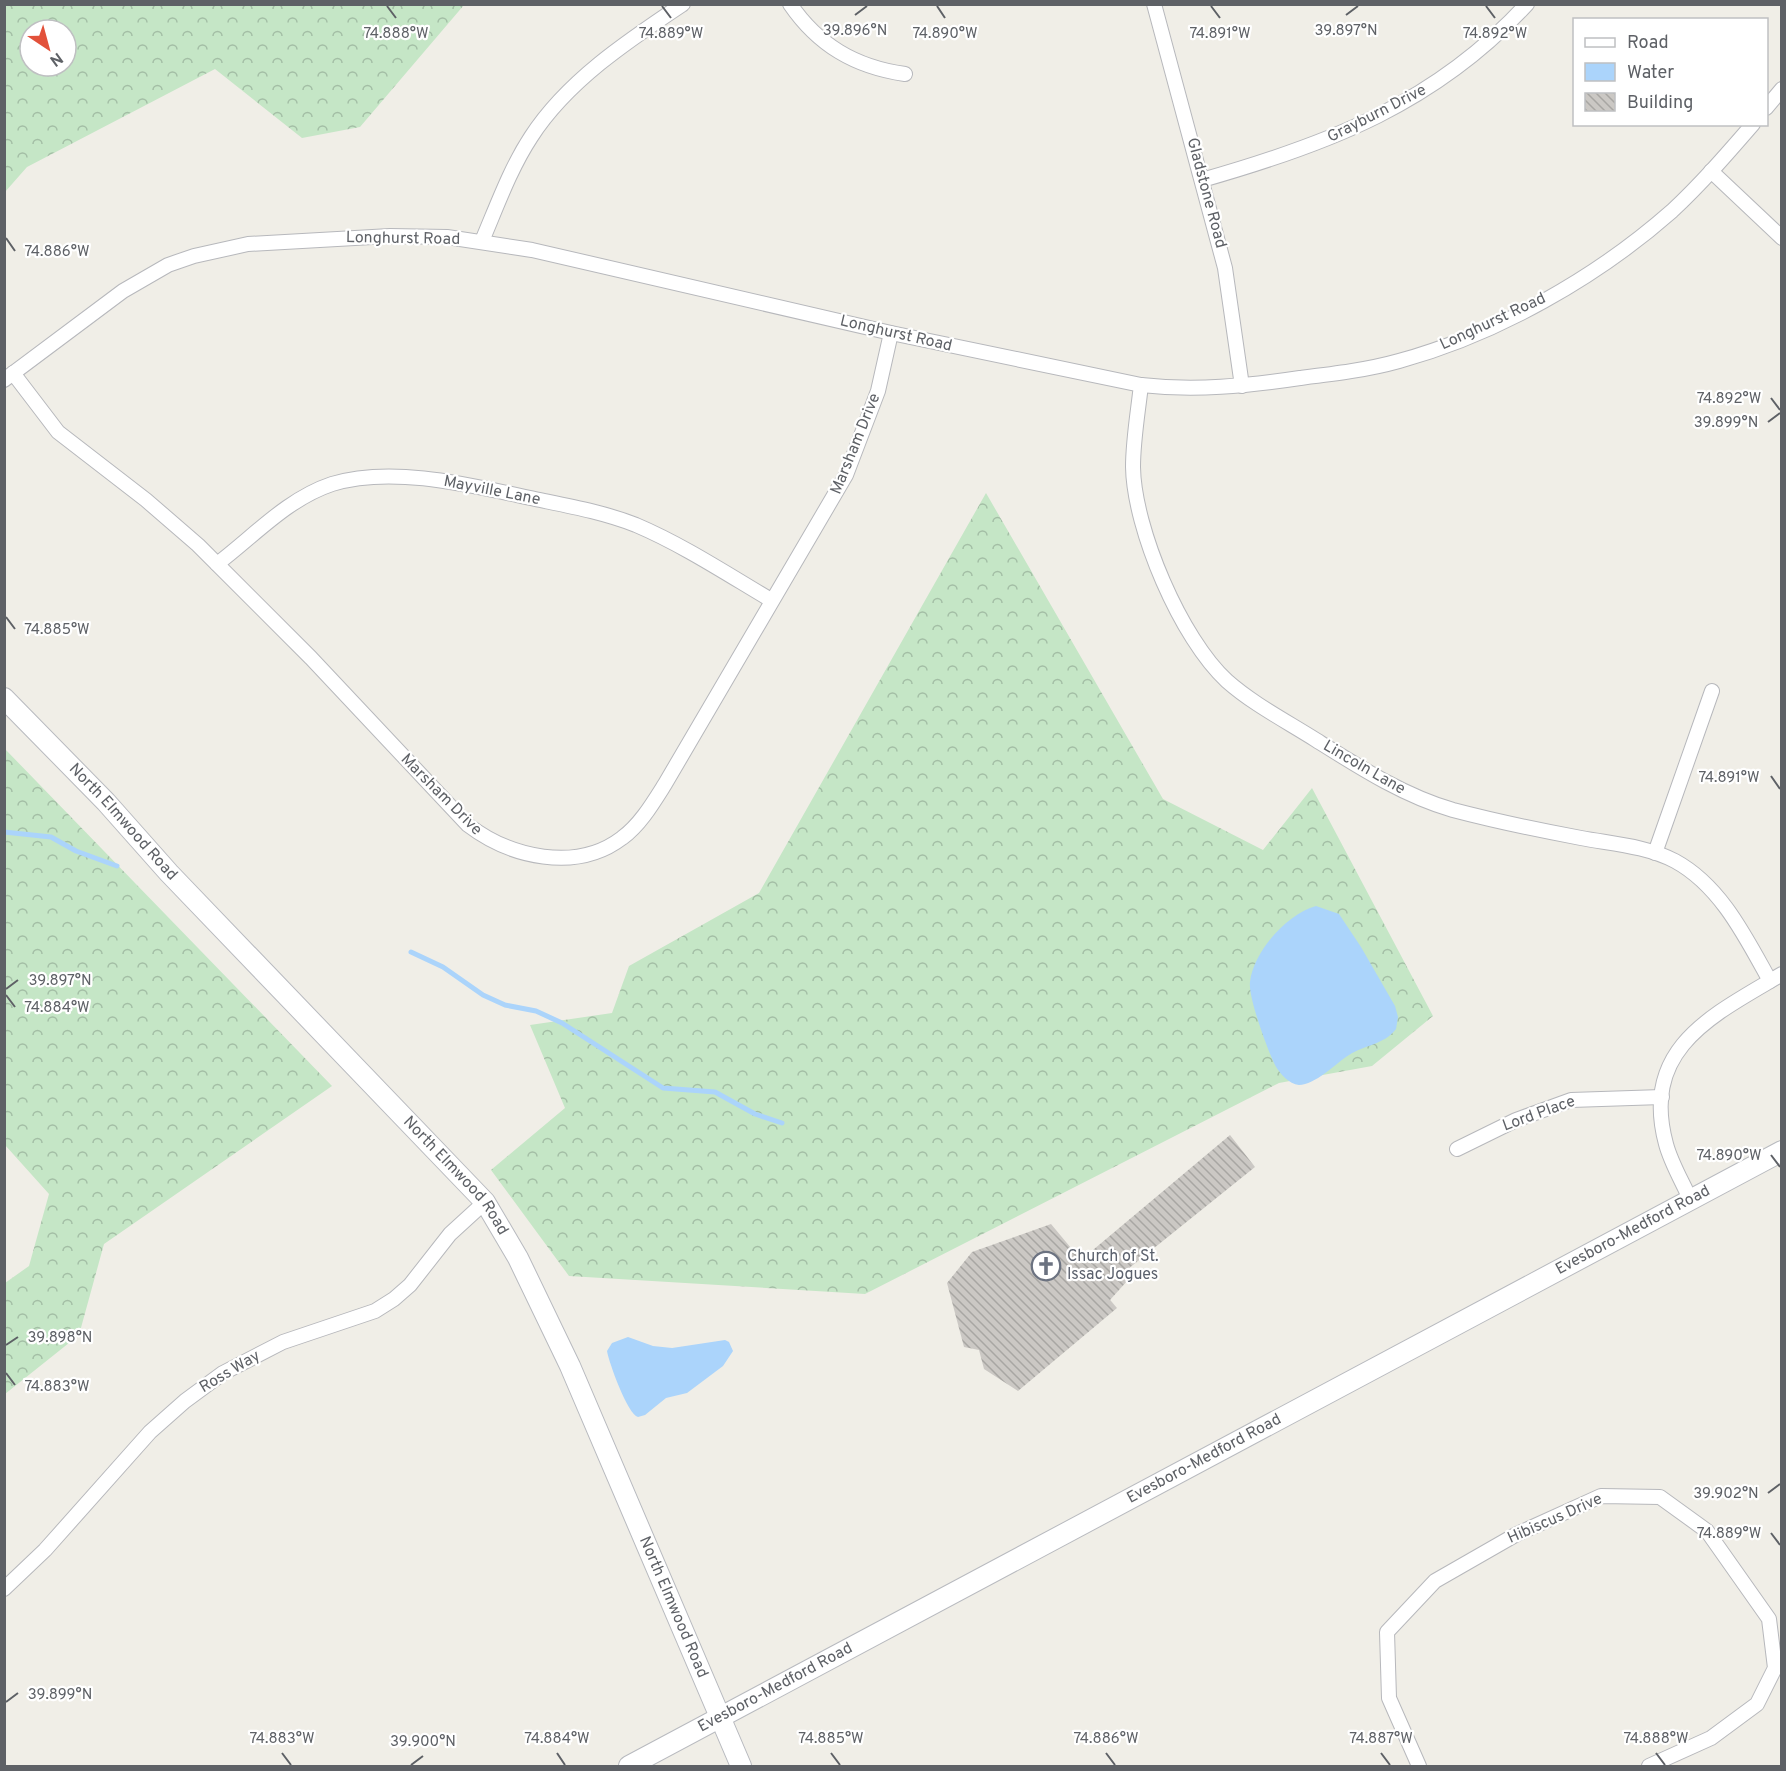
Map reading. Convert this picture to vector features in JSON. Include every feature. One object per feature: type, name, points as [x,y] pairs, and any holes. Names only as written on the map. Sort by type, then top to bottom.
[{"type":"main road","name":"North Elmwood Road","points":[[4,698],[106,802],[169,873],[485,1202],[518,1258],[587,1404],[656,1572],[741,1767]]},
{"type":"main road","name":"Evesboro-Medford Road","points":[[629,1767],[1782,1151]]},
{"type":"street","points":[[482,241],[519,156],[545,116],[602,62],[683,4]]},
{"type":"street","points":[[790,4],[812,34],[827,46],[860,62],[905,74]]},
{"type":"street","name":"Gladstone Road","points":[[1154,4],[1230,290],[1242,386]]},
{"type":"street","name":"Grayburn Drive","points":[[1202,180],[1318,144],[1407,103],[1469,61],[1527,4]]},
{"type":"street","points":[[1768,107],[1782,89]]},
{"type":"street","name":"Longhurst Road","points":[[9,377],[130,286],[168,265],[194,256],[248,244],[409,236],[482,241],[550,254],[891,333],[1142,385],[1174,388],[1242,386],[1370,367],[1453,344],[1578,280],[1671,212],[1751,126]]},
{"type":"street","points":[[1711,171],[1782,238]]},
{"type":"street","name":"Marsham Drive","points":[[9,377],[74,447],[146,500],[217,564],[311,658],[468,825],[486,839],[505,848],[544,856],[585,855],[605,849],[623,837],[638,822],[691,742],[771,600],[824,517],[846,475],[878,391],[891,333]]},
{"type":"street","name":"Lincoln Lane","points":[[1142,385],[1133,466],[1137,508],[1152,552],[1183,621],[1200,650],[1227,681],[1330,749],[1390,784],[1431,803],[1516,825],[1655,853],[1676,862],[1709,888],[1776,978]]},
{"type":"street","name":"Mayville Lane","points":[[217,564],[294,503],[333,484],[380,477],[430,480],[507,493],[612,516],[667,540],[771,600]]},
{"type":"street","points":[[1655,853],[1712,691]]},
{"type":"street","points":[[1690,1199],[1666,1146],[1662,1128],[1662,1097],[1669,1064],[1680,1045],[1716,1013],[1776,978]]},
{"type":"street","name":"Lord Place","points":[[1456,1149],[1516,1120],[1571,1100],[1662,1097]]},
{"type":"street","name":"Ross Way","points":[[4,1589],[45,1550],[150,1432],[191,1396],[223,1373],[283,1342],[375,1311],[394,1299],[410,1284],[450,1234],[485,1202]]},
{"type":"street","name":"Hibiscus Drive","points":[[1419,1767],[1389,1698],[1388,1632],[1435,1581],[1517,1534],[1601,1496],[1659,1497],[1707,1531],[1768,1619],[1775,1668],[1757,1704],[1711,1738],[1649,1767]]},
{"type":"green space","points":[[5,4],[464,4],[360,127],[302,138],[215,69],[27,167],[5,192]]},
{"type":"green space","points":[[986,493],[1163,799],[1263,850],[1312,788],[1433,1016],[1372,1066],[1279,1083],[865,1294],[569,1276],[491,1170],[565,1108],[530,1025],[612,1013],[629,966],[759,893]]},
{"type":"green space","points":[[5,749],[332,1086],[104,1244],[79,1335],[5,1394],[5,1283],[29,1266],[49,1194],[5,1145]]},
{"type":"water","points":[[1316,906],[1339,914],[1395,1006],[1398,1017],[1396,1029],[1386,1038],[1349,1055],[1312,1082],[1299,1085],[1285,1078],[1275,1065],[1255,1011],[1250,982],[1258,959],[1273,936],[1294,917]]},
{"type":"water","points":[[628,1337],[653,1346],[672,1348],[725,1340],[729,1342],[733,1351],[723,1366],[687,1393],[666,1398],[645,1415],[638,1417],[629,1408],[624,1398],[607,1351],[612,1343]]},
{"type":"building","name":"Church of St. Issac Jogues","points":[[1230,1135],[1255,1167],[1123,1273],[1128,1280],[1110,1300],[1117,1308],[1018,1391],[984,1369],[979,1350],[964,1347],[947,1283],[972,1252],[1051,1224],[1081,1260]]},
{"type":"waterway","points":[[4,832],[51,837],[76,851],[117,866]]},
{"type":"waterway","points":[[411,952],[443,967],[483,995],[505,1005],[536,1011],[562,1023],[663,1088],[715,1092],[755,1114],[782,1123]]},
{"type":"place","name":"Church of St. Issac Jogues","points":[[1046,1266]]}]
